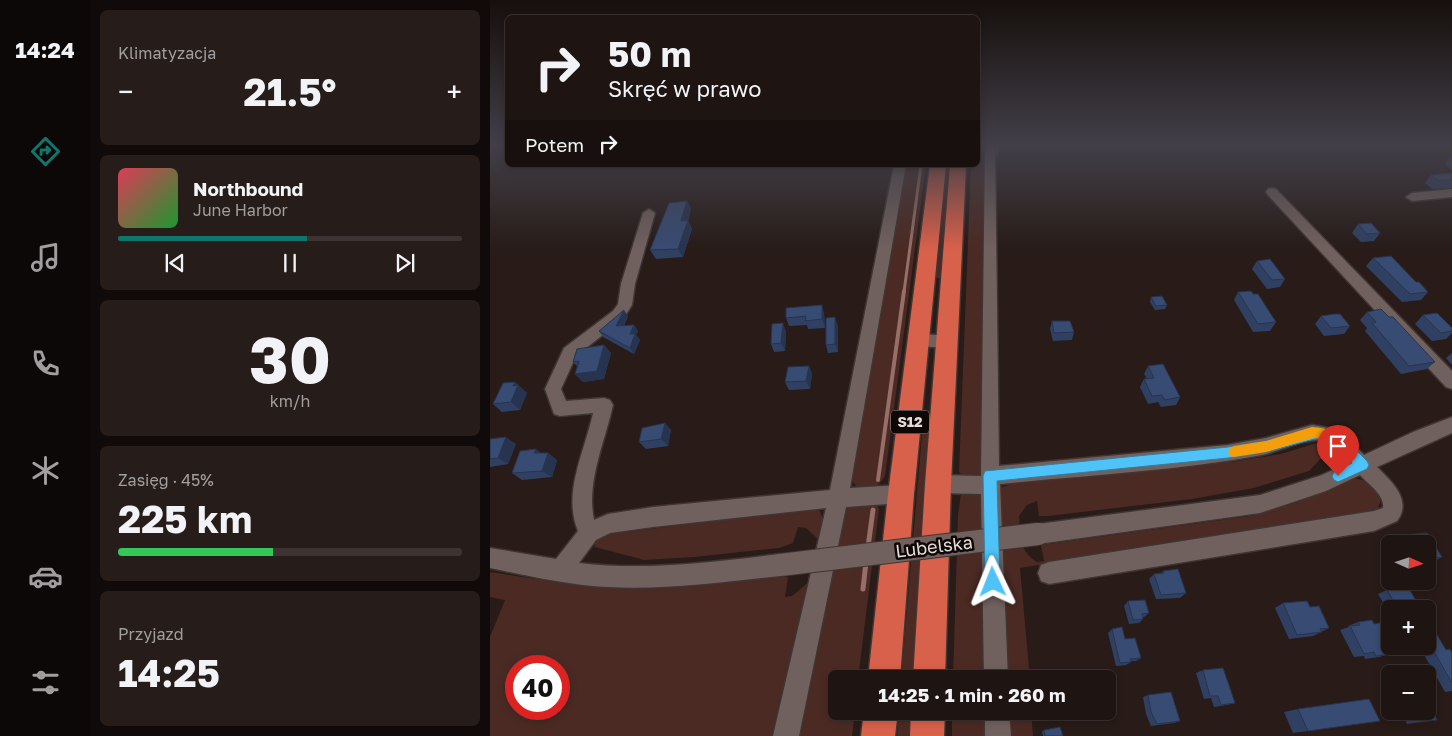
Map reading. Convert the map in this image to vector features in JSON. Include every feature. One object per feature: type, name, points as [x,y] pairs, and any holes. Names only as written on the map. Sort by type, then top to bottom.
[{"type":"highway","name":"S12","points":[[885,670],[901,494],[920,340],[936,180]]},
{"type":"highway","name":"S12","points":[[929,670],[938,484],[957,180]]},
{"type":"highway","points":[[878,736],[880,720]]},
{"type":"highway","points":[[927,736],[928,720]]},
{"type":"street","points":[[786,736],[815,609],[897,180]]},
{"type":"street","points":[[990,180],[990,480],[996,670]]},
{"type":"street","points":[[1272,192],[1452,382]]},
{"type":"street","points":[[1412,197],[1452,193]]},
{"type":"street","points":[[589,533],[584,526],[580,511],[582,489],[604,405],[560,409],[553,389],[570,352],[618,315],[625,305],[628,284],[650,213]]},
{"type":"street","points":[[920,340],[948,340]]},
{"type":"street","name":"Lubelska","points":[[490,558],[560,571],[642,578],[710,573],[1181,517],[1260,504],[1294,494],[1363,465],[1423,436],[1452,425]]},
{"type":"street","points":[[938,484],[990,480],[1235,452],[1318,432],[1331,436],[1363,465],[1388,491],[1394,506],[1392,513],[1387,517],[1049,573]]},
{"type":"street","points":[[560,571],[589,533],[608,524],[644,518],[837,498],[901,494]]},
{"type":"street","points":[[997,720],[998,736]]},
{"type":"shaded area","points":[[903,180],[924,180],[885,476],[877,486],[867,490],[857,487],[849,476]]},
{"type":"shaded area","points":[[945,180],[951,180],[944,278],[935,278]]},
{"type":"shaded area","points":[[970,180],[985,180],[983,472],[978,477],[963,476],[959,472]]},
{"type":"shaded area","points":[[924,411],[934,412],[916,670],[902,670]]},
{"type":"shaded area","points":[[1320,442],[1328,445],[1329,450],[1309,471],[1254,488],[1192,499],[1048,516],[1039,516],[1037,501],[1027,505],[1019,516],[1022,542],[1026,553],[1037,562],[1044,561],[1041,545],[1251,516],[1298,502],[1353,478],[1367,481],[1377,488],[1381,500],[1377,511],[1020,568],[1029,670],[1005,670],[998,493],[1002,487],[1025,480],[1238,461],[1281,454]]},
{"type":"shaded area","points":[[971,490],[980,493],[984,502],[985,670],[953,670],[958,515],[961,494]]},
{"type":"shaded area","points":[[876,503],[879,509],[859,670],[828,670],[828,720],[854,720],[852,736],[795,736],[845,509],[851,504]]},
{"type":"shaded area","points":[[812,509],[820,511],[823,520],[822,538],[818,539],[806,528],[798,527],[793,543],[779,548],[644,560],[595,547],[594,539],[610,534]]},
{"type":"shaded area","points":[[490,572],[590,587],[696,586],[778,576],[788,577],[785,597],[792,596],[810,581],[775,736],[490,736],[490,637],[505,600],[490,597]]},
{"type":"shaded area","points":[[898,720],[912,720],[911,736],[897,736]]},
{"type":"shaded area","points":[[952,720],[985,720],[985,736],[952,736]]},
{"type":"shaded area","points":[[1007,720],[1032,720],[1033,736],[1008,736]]},
{"type":"building","points":[[687,201],[681,221],[688,220],[678,249],[650,250],[669,203]]},
{"type":"building","points":[[1371,223],[1380,233],[1367,234],[1358,224]]},
{"type":"building","points":[[1391,256],[1428,292],[1410,294],[1373,258]]},
{"type":"building","points":[[1270,259],[1285,279],[1272,280],[1257,261]]},
{"type":"building","points":[[1251,291],[1253,294],[1258,294],[1276,322],[1258,324],[1238,292]]},
{"type":"building","points":[[1162,296],[1167,305],[1156,306],[1151,297]]},
{"type":"building","points":[[822,305],[822,319],[805,321],[806,316],[786,318],[786,308]]},
{"type":"building","points":[[1381,309],[1389,317],[1393,317],[1435,362],[1409,366],[1372,323],[1376,322],[1367,312]]},
{"type":"building","points":[[624,310],[616,326],[634,325],[630,334],[635,334],[630,348],[599,331]]},
{"type":"building","points":[[1437,313],[1452,328],[1452,331],[1441,333],[1423,315]]},
{"type":"building","points":[[1340,314],[1350,326],[1331,328],[1321,316]]},
{"type":"building","points":[[835,317],[835,344],[826,345],[826,318]]},
{"type":"building","points":[[1052,321],[1070,321],[1074,332],[1054,333]]},
{"type":"building","points":[[783,323],[781,343],[771,344],[772,324]]},
{"type":"building","points":[[604,345],[597,371],[575,374],[579,361],[573,362],[577,349]]},
{"type":"building","points":[[1163,364],[1180,397],[1165,400],[1162,395],[1152,396],[1144,379],[1154,378],[1148,366]]},
{"type":"building","points":[[809,366],[806,381],[785,382],[788,367]]},
{"type":"building","points":[[515,382],[513,386],[518,385],[511,402],[493,404],[503,383]]},
{"type":"building","points":[[665,423],[661,439],[639,442],[642,428]]},
{"type":"building","points":[[506,437],[498,458],[490,459],[490,439]]},
{"type":"building","points":[[536,449],[534,453],[548,453],[542,471],[512,473],[520,451]]},
{"type":"building","points":[[1427,533],[1428,535],[1405,535]]},
{"type":"building","points":[[1436,547],[1442,557],[1436,558]]},
{"type":"building","points":[[1178,569],[1186,593],[1161,595],[1154,574]]},
{"type":"building","points":[[1387,590],[1410,590],[1416,600],[1393,600]]},
{"type":"building","points":[[1145,600],[1149,613],[1142,614],[1143,619],[1133,620],[1128,601]]},
{"type":"building","points":[[1307,601],[1310,607],[1319,606],[1329,628],[1320,629],[1322,632],[1297,635],[1283,603]]},
{"type":"building","points":[[1372,620],[1374,624],[1381,623],[1381,655],[1383,655],[1376,656],[1374,652],[1364,654],[1350,626],[1360,625],[1358,622]]},
{"type":"building","points":[[1122,627],[1125,639],[1135,638],[1141,658],[1130,659],[1131,662],[1120,663],[1112,629]]},
{"type":"building","points":[[1436,633],[1446,650],[1450,649],[1452,653],[1452,683],[1436,655]]},
{"type":"building","points":[[1223,668],[1235,703],[1221,705],[1218,696],[1210,696],[1203,670]]},
{"type":"building","points":[[1171,692],[1180,721],[1157,724],[1151,712],[1148,695]]},
{"type":"building","points":[[1369,699],[1380,721],[1308,731],[1298,709]]},
{"type":"building","points":[[1436,718],[1437,720],[1420,722],[1419,720],[1436,720]]},
{"type":"building","points":[[1060,727],[1063,736],[1045,736],[1044,730]]},
{"type":"waterway","points":[[904,292],[919,180]]},
{"type":"waterway","points":[[878,480],[904,291]]},
{"type":"waterway","points":[[868,547],[873,510]]},
{"type":"waterway","points":[[863,589],[866,562]]},
{"type":"slow traffic","points":[[1234,452],[1250,450],[1318,432],[1331,436],[1334,439]]},
{"type":"route","points":[[993,582],[990,476],[1228,453],[1250,450],[1318,432],[1331,436],[1363,465],[1338,476]]}]
